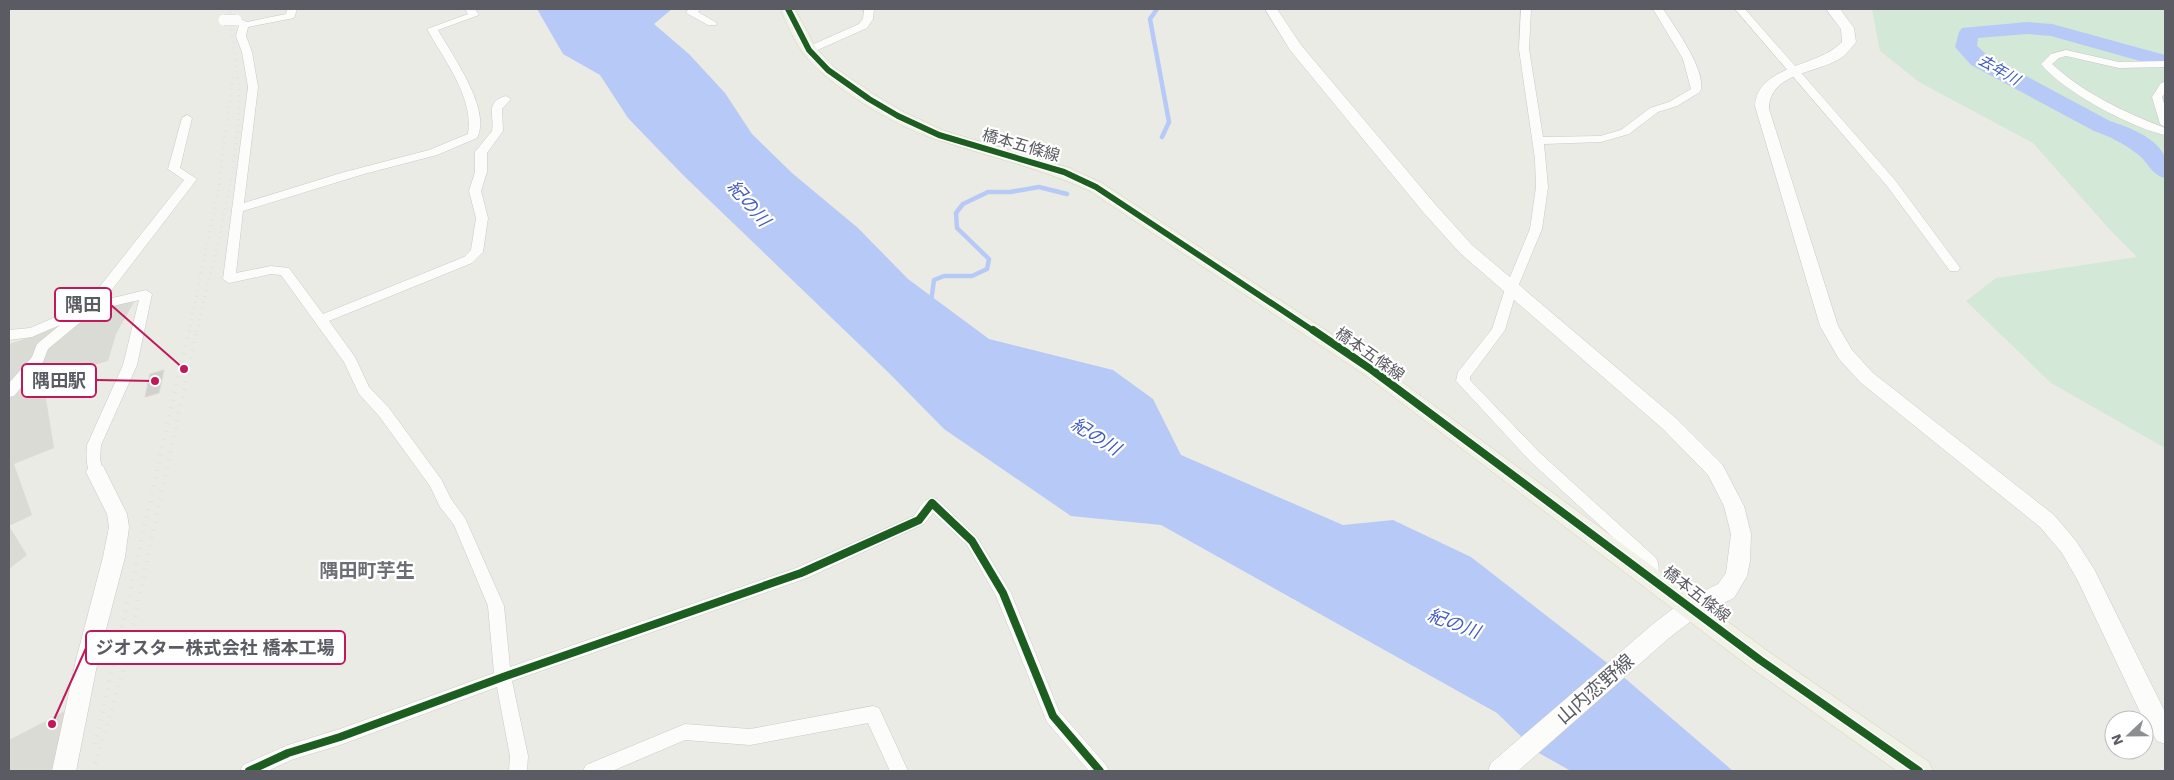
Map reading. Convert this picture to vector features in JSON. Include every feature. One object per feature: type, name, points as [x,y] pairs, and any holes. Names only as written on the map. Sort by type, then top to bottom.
[{"type":"main road","name":"橋本五條線","points":[[788,9],[809,50],[828,70],[869,99],[898,116],[939,135],[1064,172],[1133,210],[1372,370],[1760,660],[1919,771]]},
{"type":"main road","name":"山内恋野線","points":[[1500,771],[1660,631]]},
{"type":"street","points":[[222,18],[240,23],[291,16],[292,9]]},
{"type":"street","points":[[240,208],[266,202],[358,172],[442,149],[473,136],[476,128],[474,111],[465,90],[432,29],[474,15],[470,9]]},
{"type":"street","points":[[694,9],[691,12],[712,23]]},
{"type":"street","points":[[809,50],[863,26],[868,19],[869,9]]},
{"type":"street","name":"山内恋野線","points":[[1271,9],[1295,47],[1429,208],[1466,249],[1670,424],[1715,470],[1734,506],[1741,534],[1736,576],[1726,591],[1691,608],[1660,631]]},
{"type":"street","points":[[1526,9],[1524,49],[1530,98],[1541,159],[1542,187],[1536,229],[1512,288],[1498,330],[1463,376],[1463,380],[1535,456],[1651,563],[1650,576]]},
{"type":"street","points":[[1538,141],[1601,139],[1625,132],[1654,110],[1673,104],[1696,90],[1696,78],[1676,36],[1658,9]]},
{"type":"street","points":[[1740,9],[1891,183],[1954,268]]},
{"type":"street","points":[[1833,9],[1843,18],[1849,30],[1850,40],[1846,49],[1837,55],[1793,71],[1770,86],[1763,96],[1762,109],[1836,344],[1863,375],[2047,521],[2069,547],[2086,575],[2149,706],[2165,733]]},
{"type":"street","points":[[240,23],[241,36],[247,52],[253,88],[230,279],[271,270],[285,270],[350,360],[364,390],[384,412],[436,483],[445,503],[460,522],[496,606],[503,677],[519,756],[518,771]]},
{"type":"street","points":[[2165,64],[2119,65],[2066,53],[2055,56],[2046,64],[2059,77],[2095,101],[2128,118],[2165,132]]},
{"type":"street","points":[[2165,85],[2156,98],[2165,124]]},
{"type":"street","points":[[320,320],[468,260],[477,252],[482,218],[475,191],[481,172],[481,152],[491,142],[498,129],[495,110],[498,104],[506,99]]},
{"type":"street","points":[[9,392],[38,359],[42,347],[90,307],[191,179],[174,169],[188,118]]},
{"type":"street","points":[[9,335],[32,332],[90,307],[146,294],[130,365],[94,445],[93,459],[96,472],[118,514],[119,527],[114,557],[87,660],[64,771]]},
{"type":"street","points":[[249,771],[288,753],[340,737],[503,677],[801,573],[919,520],[932,503],[972,541],[1003,593],[1054,716],[1100,771]]},
{"type":"street","points":[[592,771],[685,732],[750,737],[874,714],[898,771]]},
{"type":"shaded area","points":[[125,302],[134,302],[116,334],[108,361],[43,380],[54,448],[14,464],[32,515],[9,526],[9,344],[36,335],[75,315]]},
{"type":"shaded area","points":[[9,526],[27,555],[9,569]]},
{"type":"shaded area","points":[[69,709],[54,771],[9,771],[9,740]]},
{"type":"green space","points":[[1872,9],[2165,9],[2165,448],[2051,383],[1966,301],[1996,278],[2137,257],[2111,231],[2033,143],[1919,82],[1880,51]]},
{"type":"water","name":"紀の川","points":[[537,9],[672,9],[654,24],[689,54],[725,93],[752,134],[792,173],[858,228],[908,279],[989,339],[1113,370],[1153,399],[1181,455],[1343,525],[1393,520],[1471,557],[1606,662],[1733,771],[1571,771],[1537,752],[1497,713],[1161,525],[1071,516],[944,429],[889,373],[683,175],[628,118],[600,75],[563,54]]},
{"type":"building","points":[[164,370],[159,393],[145,397],[150,374]]},
{"type":"waterway","points":[[1157,9],[1150,19],[1169,122],[1162,137]]},
{"type":"waterway","name":"去年川","points":[[2165,62],[2052,30],[2027,28],[1969,32],[1966,47],[1979,60],[2102,126],[2122,133],[2147,149],[2165,171]]},
{"type":"waterway","points":[[931,302],[934,280],[944,276],[972,276],[987,269],[989,259],[957,228],[956,213],[963,204],[988,192],[1010,192],[1039,187],[1067,194]]},
{"type":"railway","points":[[197,332],[229,192],[237,135],[239,95],[230,9]]},
{"type":"railway","points":[[189,332],[219,185],[233,74]]},
{"type":"railway","points":[[95,744],[189,330]]},
{"type":"railway","points":[[93,771],[122,676],[197,330]]},
{"type":"cycle path","points":[[788,9],[809,50],[828,70],[869,99],[898,116],[939,135],[1064,172],[1096,187],[1133,210],[1372,370],[1760,660],[1919,771]]},
{"type":"cycle path","points":[[249,771],[288,753],[340,737],[503,677],[801,573],[919,520],[932,503],[972,541],[1003,593],[1053,716],[1100,771]]},
{"type":"place","name":"隅田","points":[[184,369]]},
{"type":"place","name":"隅田駅","points":[[155,381]]},
{"type":"place","name":"ジオスター株式会社 橋本工場","points":[[52,724]]},
{"type":"district","name":"隅田町芋生","points":[[367,570]]}]
